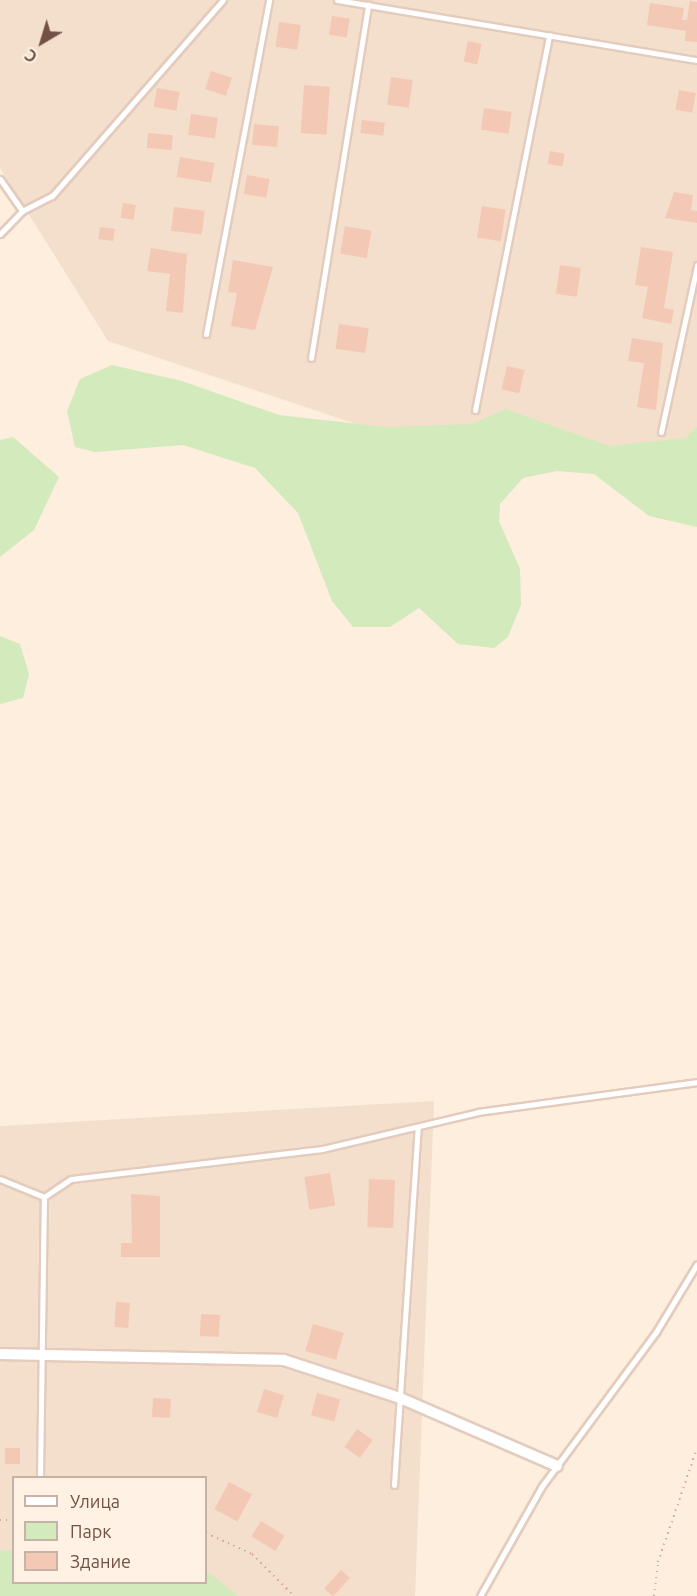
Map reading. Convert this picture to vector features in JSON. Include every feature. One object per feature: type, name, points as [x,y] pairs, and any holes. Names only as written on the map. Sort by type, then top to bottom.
[{"type":"street","points":[[0,1354],[284,1360],[400,1398],[557,1466]]},
{"type":"lane","points":[[0,234],[22,211],[52,196],[223,0]]},
{"type":"lane","points":[[206,334],[269,0]]},
{"type":"lane","points":[[337,0],[697,60]]},
{"type":"lane","points":[[311,358],[368,5]]},
{"type":"lane","points":[[475,410],[549,35]]},
{"type":"lane","points":[[0,178],[22,211]]},
{"type":"lane","points":[[662,432],[697,265]]},
{"type":"lane","points":[[44,1197],[71,1179],[322,1149],[478,1112],[697,1082]]},
{"type":"lane","points":[[394,1485],[417,1128]]},
{"type":"lane","points":[[0,1179],[44,1197]]},
{"type":"lane","points":[[40,1476],[39,1355],[44,1197]]},
{"type":"lane","points":[[480,1596],[557,1466],[656,1332],[697,1264]]},
{"type":"path","points":[[654,1596],[658,1562],[697,1448]]},
{"type":"path","points":[[207,1533],[252,1554],[294,1596]]},
{"type":"shaded area","points":[[0,0],[697,0],[697,480],[380,432],[108,341],[0,168]]},
{"type":"shaded area","points":[[434,1101],[415,1596],[88,1596],[207,1584],[207,1476],[12,1476],[12,1575],[0,1571],[0,1126]]},
{"type":"green space","points":[[112,365],[182,381],[279,415],[385,427],[472,424],[505,409],[610,446],[685,438],[697,427],[697,527],[649,516],[594,474],[557,471],[523,478],[500,504],[499,521],[520,569],[521,605],[508,637],[494,648],[458,644],[419,608],[390,627],[353,627],[332,601],[298,513],[255,468],[183,445],[95,452],[75,447],[67,411],[80,379]]},
{"type":"green space","points":[[13,437],[59,477],[34,530],[0,557],[0,440]]},
{"type":"green space","points":[[0,636],[20,644],[29,674],[23,698],[0,704]]},
{"type":"green space","points":[[0,1550],[12,1550],[12,1584],[207,1584],[207,1571],[238,1596],[0,1596]]},
{"type":"building","points":[[690,1],[697,2],[697,42],[685,41],[686,31],[647,25],[650,3],[684,8],[682,20],[687,20]]},
{"type":"building","points":[[332,16],[350,19],[347,38],[329,35]]},
{"type":"building","points":[[279,22],[301,25],[297,50],[276,47]]},
{"type":"building","points":[[468,41],[482,44],[477,64],[464,62]]},
{"type":"building","points":[[211,71],[232,78],[226,96],[205,89]]},
{"type":"building","points":[[391,77],[413,80],[409,108],[387,105]]},
{"type":"building","points":[[304,85],[330,87],[327,135],[301,133]]},
{"type":"building","points":[[157,88],[180,92],[176,111],[154,107]]},
{"type":"building","points":[[679,90],[696,93],[692,113],[676,110]]},
{"type":"building","points":[[484,108],[512,112],[509,134],[481,130]]},
{"type":"building","points":[[191,114],[218,118],[215,139],[188,135]]},
{"type":"building","points":[[362,120],[385,123],[383,136],[360,133]]},
{"type":"building","points":[[254,124],[279,126],[277,147],[252,145]]},
{"type":"building","points":[[148,133],[173,135],[172,150],[147,148]]},
{"type":"building","points":[[550,151],[565,154],[562,167],[548,164]]},
{"type":"building","points":[[180,157],[214,163],[211,183],[177,177]]},
{"type":"building","points":[[247,175],[270,179],[266,198],[244,194]]},
{"type":"building","points":[[674,192],[693,195],[691,210],[697,211],[697,223],[665,218]]},
{"type":"building","points":[[123,203],[136,205],[133,220],[121,218]]},
{"type":"building","points":[[482,206],[506,210],[501,241],[477,238]]},
{"type":"building","points":[[174,207],[205,211],[202,235],[171,231]]},
{"type":"building","points":[[345,226],[372,231],[367,258],[340,254]]},
{"type":"building","points":[[100,227],[115,229],[113,241],[98,239]]},
{"type":"building","points":[[641,247],[673,252],[664,308],[674,310],[671,324],[642,318],[648,287],[635,285]]},
{"type":"building","points":[[151,248],[187,254],[183,313],[166,311],[170,274],[147,271]]},
{"type":"building","points":[[233,260],[273,267],[255,330],[231,326],[237,293],[228,292]]},
{"type":"building","points":[[560,265],[581,268],[577,297],[556,294]]},
{"type":"building","points":[[339,324],[369,328],[365,353],[336,349]]},
{"type":"building","points":[[632,338],[663,343],[656,410],[637,407],[644,363],[628,361]]},
{"type":"building","points":[[507,366],[525,370],[519,393],[502,389]]},
{"type":"building","points":[[330,1173],[335,1206],[309,1210],[304,1177]]},
{"type":"building","points":[[369,1179],[395,1180],[393,1228],[367,1227]]},
{"type":"building","points":[[131,1194],[160,1196],[160,1257],[121,1257],[121,1243],[132,1243]]},
{"type":"building","points":[[116,1302],[130,1303],[128,1328],[114,1327]]},
{"type":"building","points":[[201,1314],[220,1315],[219,1337],[200,1336]]},
{"type":"building","points":[[313,1324],[344,1333],[336,1360],[305,1351]]},
{"type":"building","points":[[264,1389],[284,1395],[277,1418],[257,1412]]},
{"type":"building","points":[[317,1393],[340,1399],[334,1421],[311,1415]]},
{"type":"building","points":[[153,1398],[171,1399],[170,1418],[152,1417]]},
{"type":"building","points":[[357,1429],[373,1440],[360,1458],[344,1447]]},
{"type":"building","points":[[5,1448],[20,1448],[20,1464],[5,1464]]},
{"type":"building","points":[[229,1482],[252,1494],[237,1522],[214,1509]]},
{"type":"building","points":[[261,1521],[285,1536],[275,1551],[251,1536]]},
{"type":"building","points":[[341,1570],[350,1578],[334,1596],[324,1589]]}]
